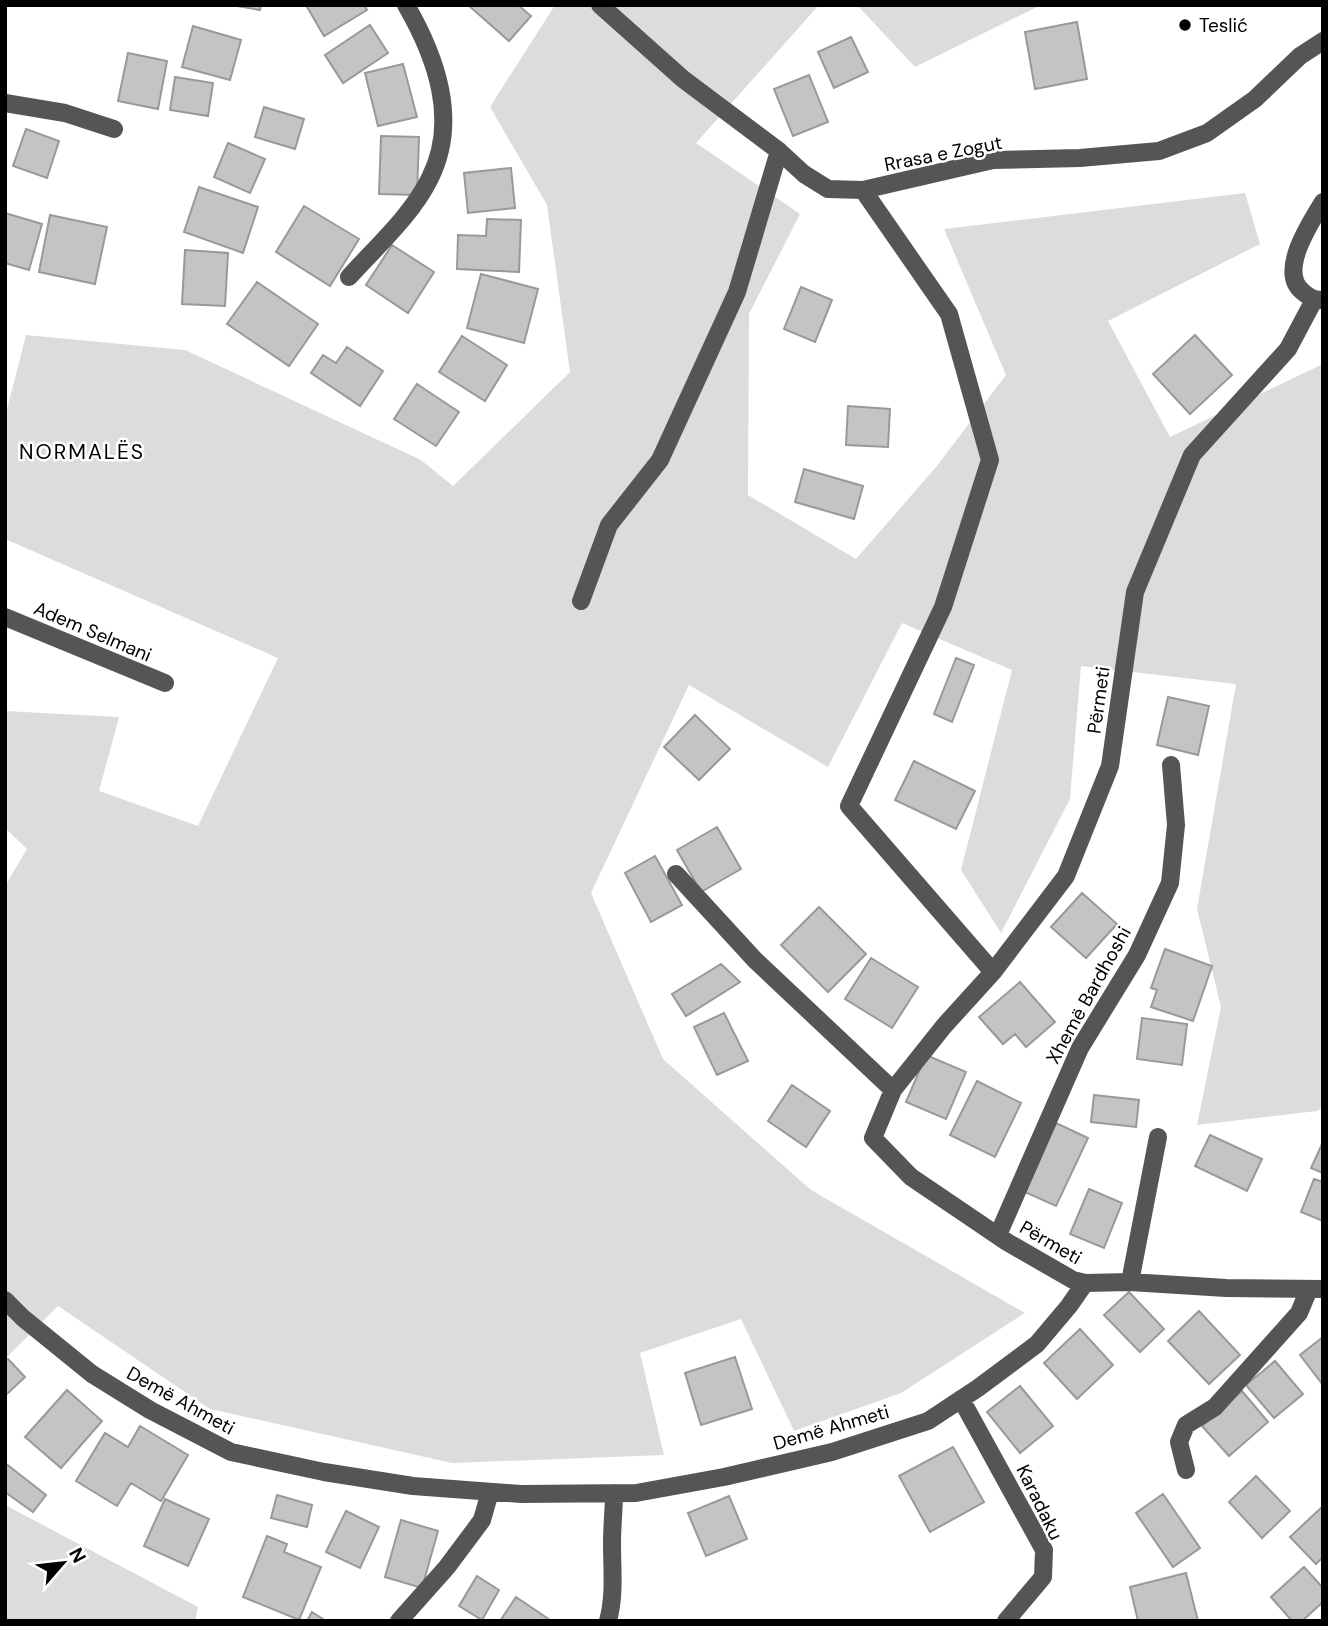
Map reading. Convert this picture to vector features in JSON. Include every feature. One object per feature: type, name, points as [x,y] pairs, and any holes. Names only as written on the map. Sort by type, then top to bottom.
[{"type":"street","points":[[349,277],[409,210],[431,177],[441,141],[443,103],[437,70],[423,34],[406,5]]},
{"type":"street","name":"Rrasa e Zogut","points":[[600,5],[682,79],[779,151],[804,174],[828,188],[863,190],[993,160],[1080,158],[1160,151],[1207,133],[1255,99],[1300,56],[1323,41]]},
{"type":"street","points":[[5,103],[55,111],[114,129]]},
{"type":"street","points":[[581,601],[609,525],[660,460],[737,292],[779,151]]},
{"type":"street","points":[[863,190],[949,314],[990,460],[943,607],[849,806],[993,972]]},
{"type":"street","points":[[1318,300],[1299,289],[1294,271],[1297,248],[1323,202]]},
{"type":"street","name":"Përmeti","points":[[1085,1283],[1073,1280],[998,1235],[911,1177],[873,1138],[893,1090],[944,1026],[993,972],[1066,876],[1110,766],[1135,592],[1192,455],[1288,349],[1318,300]]},
{"type":"street","name":"Adem Selmani","points":[[5,617],[165,683]]},
{"type":"street","name":"Xhemë Bardhoshi","points":[[998,1235],[1080,1048],[1137,955],[1170,883],[1176,825],[1171,765]]},
{"type":"street","points":[[676,874],[755,960],[893,1090]]},
{"type":"street","points":[[1130,1282],[1137,1233],[1158,1137]]},
{"type":"street","points":[[1085,1283],[1130,1282],[1226,1288],[1316,1289]]},
{"type":"street","name":"Demë Ahmeti","points":[[5,1300],[92,1374],[150,1410],[231,1452],[324,1472],[412,1486],[521,1494],[636,1493],[724,1477],[832,1452],[928,1421],[1037,1345],[1085,1283]]},
{"type":"street","points":[[1186,1470],[1179,1442],[1186,1425],[1215,1408],[1299,1313],[1316,1289]]},
{"type":"street","name":"Karadaku","points":[[961,1399],[1044,1550],[1043,1577],[1006,1621]]},
{"type":"street","points":[[399,1621],[447,1567],[482,1520],[490,1492]]},
{"type":"street","points":[[608,1621],[613,1574],[614,1493]]},
{"type":"shaded area","points":[[555,5],[819,5],[696,143],[800,214],[749,314],[748,495],[856,559],[936,467],[1006,375],[944,229],[1245,193],[1260,244],[1108,321],[1170,437],[1323,364],[1323,1107],[1317,1111],[1197,1125],[1221,1007],[1197,909],[1236,684],[1081,666],[1070,799],[1001,933],[961,870],[1012,670],[902,623],[828,767],[689,685],[591,893],[663,1059],[811,1190],[1025,1313],[901,1393],[794,1431],[741,1319],[640,1353],[664,1455],[452,1463],[210,1409],[58,1306],[5,1359],[5,886],[27,849],[5,828],[5,711],[119,717],[99,791],[198,826],[278,658],[5,539],[5,417],[26,335],[185,350],[421,460],[453,486],[570,372],[547,205],[490,107]]},
{"type":"shaded area","points":[[857,5],[1041,5],[915,67]]},
{"type":"shaded area","points":[[5,1505],[198,1607],[195,1621],[5,1621]]},
{"type":"building","points":[[231,5],[261,5],[260,10]]},
{"type":"building","points":[[306,5],[364,5],[367,10],[324,36]]},
{"type":"building","points":[[468,5],[518,5],[531,16],[509,41]]},
{"type":"building","points":[[1077,22],[1087,79],[1035,89],[1025,32]]},
{"type":"building","points":[[370,25],[388,53],[343,83],[325,55]]},
{"type":"building","points":[[193,26],[241,40],[230,80],[182,67]]},
{"type":"building","points":[[851,37],[868,72],[834,88],[818,52]]},
{"type":"building","points":[[128,53],[167,61],[158,109],[118,101]]},
{"type":"building","points":[[403,64],[417,117],[378,126],[365,73]]},
{"type":"building","points":[[809,75],[828,122],[793,136],[774,89]]},
{"type":"building","points":[[175,77],[213,83],[208,116],[170,110]]},
{"type":"building","points":[[264,107],[304,119],[295,149],[255,137]]},
{"type":"building","points":[[26,129],[59,141],[47,178],[13,166]]},
{"type":"building","points":[[381,136],[419,137],[417,195],[379,194]]},
{"type":"building","points":[[228,143],[265,159],[250,193],[214,177]]},
{"type":"building","points":[[511,168],[515,208],[468,213],[464,173]]},
{"type":"building","points":[[199,187],[258,207],[243,253],[184,232]]},
{"type":"building","points":[[304,206],[359,239],[330,286],[276,252]]},
{"type":"building","points":[[5,213],[42,224],[29,270],[5,263]]},
{"type":"building","points":[[50,215],[107,227],[95,284],[39,272]]},
{"type":"building","points":[[487,219],[521,220],[519,272],[457,269],[458,235],[486,236]]},
{"type":"building","points":[[392,245],[434,272],[408,313],[366,285]]},
{"type":"building","points":[[185,250],[228,253],[225,306],[182,304]]},
{"type":"building","points":[[481,274],[538,289],[524,343],[467,328]]},
{"type":"building","points":[[257,282],[318,324],[289,366],[227,324]]},
{"type":"building","points":[[801,287],[832,300],[815,342],[784,329]]},
{"type":"building","points":[[1195,335],[1232,375],[1190,414],[1153,374]]},
{"type":"building","points":[[462,336],[507,365],[485,401],[439,372]]},
{"type":"building","points":[[347,347],[383,371],[360,406],[311,373],[323,355],[336,363]]},
{"type":"building","points":[[417,384],[459,412],[436,446],[394,419]]},
{"type":"building","points":[[848,406],[890,409],[888,447],[846,445]]},
{"type":"building","points":[[804,469],[863,486],[854,519],[795,502]]},
{"type":"building","points":[[956,658],[974,665],[952,722],[934,714]]},
{"type":"building","points":[[1168,697],[1209,706],[1198,755],[1157,745]]},
{"type":"building","points":[[695,715],[730,749],[699,780],[664,747]]},
{"type":"building","points":[[914,761],[975,791],[956,829],[895,800]]},
{"type":"building","points":[[717,827],[741,869],[701,892],[677,850]]},
{"type":"building","points":[[655,856],[682,905],[651,922],[625,873]]},
{"type":"building","points":[[1082,893],[1117,924],[1086,958],[1051,927]]},
{"type":"building","points":[[819,907],[866,954],[828,992],[781,945]]},
{"type":"building","points":[[1165,949],[1212,966],[1193,1021],[1151,1007],[1157,990],[1151,988]]},
{"type":"building","points":[[871,958],[918,987],[892,1028],[845,999]]},
{"type":"building","points":[[721,964],[740,982],[686,1016],[672,994]]},
{"type":"building","points":[[1020,982],[1055,1022],[1026,1047],[1015,1034],[1003,1044],[979,1017]]},
{"type":"building","points":[[724,1013],[748,1061],[717,1075],[694,1027]]},
{"type":"building","points":[[1142,1018],[1187,1024],[1182,1065],[1137,1059]]},
{"type":"building","points":[[926,1055],[966,1072],[946,1119],[906,1102]]},
{"type":"building","points":[[977,1081],[1021,1103],[995,1157],[950,1135]]},
{"type":"building","points":[[792,1085],[830,1111],[806,1147],[768,1121]]},
{"type":"building","points":[[1094,1095],[1139,1100],[1136,1127],[1091,1122]]},
{"type":"building","points":[[1056,1123],[1088,1138],[1056,1206],[1025,1192]]},
{"type":"building","points":[[1210,1135],[1262,1159],[1247,1191],[1195,1166]]},
{"type":"building","points":[[1323,1142],[1323,1173],[1311,1168]]},
{"type":"building","points":[[1314,1179],[1323,1182],[1323,1221],[1301,1212]]},
{"type":"building","points":[[1089,1189],[1122,1203],[1104,1248],[1070,1234]]},
{"type":"building","points":[[1129,1292],[1164,1329],[1140,1352],[1104,1315]]},
{"type":"building","points":[[1199,1311],[1240,1355],[1209,1384],[1168,1341]]},
{"type":"building","points":[[1080,1329],[1113,1365],[1077,1399],[1044,1363]]},
{"type":"building","points":[[1323,1337],[1323,1385],[1300,1355]]},
{"type":"building","points":[[735,1357],[752,1409],[701,1425],[685,1373]]},
{"type":"building","points":[[8,1359],[25,1377],[5,1396],[5,1361]]},
{"type":"building","points":[[1275,1361],[1303,1394],[1274,1418],[1246,1385]]},
{"type":"building","points":[[1020,1386],[1053,1426],[1020,1453],[987,1412]]},
{"type":"building","points":[[67,1390],[102,1421],[61,1468],[25,1437]]},
{"type":"building","points":[[1242,1391],[1268,1422],[1229,1456],[1202,1426]]},
{"type":"building","points":[[140,1426],[188,1455],[161,1501],[131,1483],[117,1506],[76,1481],[105,1433],[128,1447]]},
{"type":"building","points":[[953,1447],[984,1502],[930,1532],[899,1476]]},
{"type":"building","points":[[5,1463],[46,1495],[33,1512],[5,1492]]},
{"type":"building","points":[[1256,1476],[1290,1511],[1262,1538],[1229,1502]]},
{"type":"building","points":[[1163,1494],[1200,1548],[1173,1567],[1136,1513]]},
{"type":"building","points":[[277,1495],[312,1505],[307,1527],[271,1518]]},
{"type":"building","points":[[729,1496],[747,1539],[706,1556],[688,1513]]},
{"type":"building","points":[[165,1499],[209,1519],[188,1566],[144,1546]]},
{"type":"building","points":[[1323,1506],[1323,1557],[1316,1564],[1290,1537]]},
{"type":"building","points":[[346,1511],[379,1527],[360,1568],[326,1552]]},
{"type":"building","points":[[401,1520],[438,1531],[422,1588],[385,1577]]},
{"type":"building","points":[[267,1536],[287,1544],[284,1552],[321,1567],[299,1620],[243,1597]]},
{"type":"building","points":[[1304,1567],[1323,1588],[1323,1602],[1302,1621],[1292,1621],[1271,1597]]},
{"type":"building","points":[[1186,1573],[1198,1621],[1138,1621],[1130,1587]]},
{"type":"building","points":[[477,1576],[499,1590],[482,1620],[459,1606]]},
{"type":"building","points":[[516,1597],[550,1620],[550,1621],[500,1621]]},
{"type":"building","points":[[312,1612],[326,1621],[307,1621]]},
{"type":"place","name":"Teslić","points":[[1185,25]]},
{"type":"district","name":"NORMALËS","points":[[82,452]]}]
